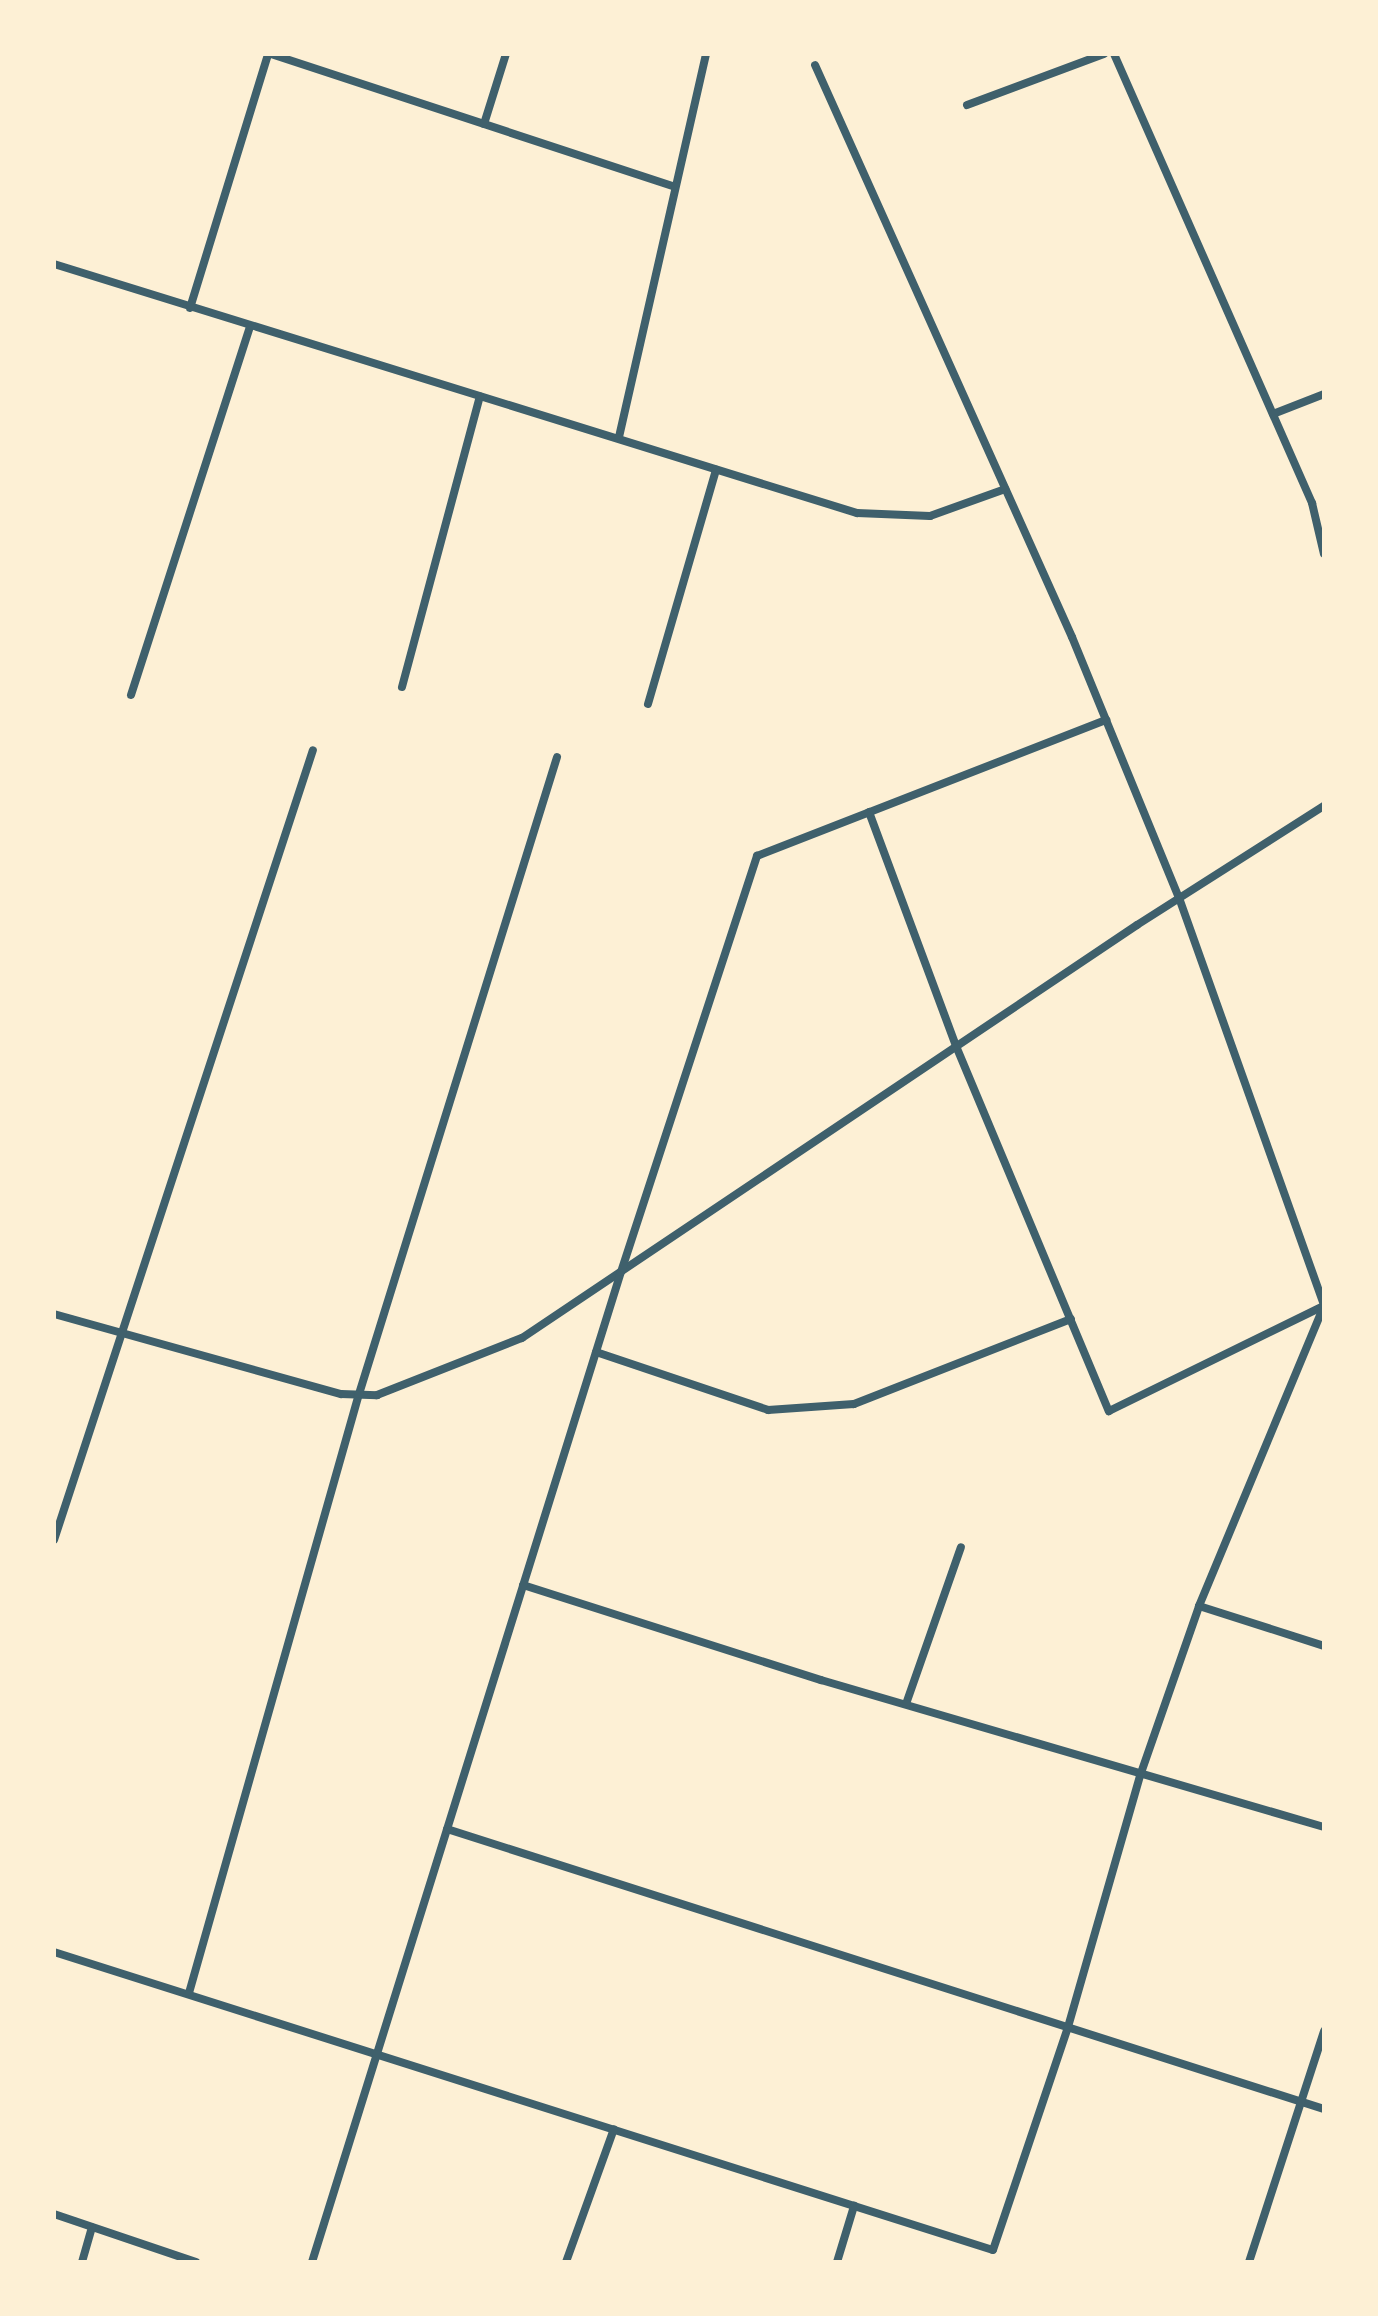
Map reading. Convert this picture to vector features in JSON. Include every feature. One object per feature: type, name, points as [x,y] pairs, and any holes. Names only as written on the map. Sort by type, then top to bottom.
[{"type":"street","points":[[190,308],[270,54],[675,187]]},
{"type":"street","points":[[484,124],[506,54]]},
{"type":"street","points":[[619,437],[706,54]]},
{"type":"street","points":[[967,105],[1104,54]]},
{"type":"street","points":[[1114,54],[1312,503],[1324,554]]},
{"type":"street","points":[[54,1952],[993,2250],[1068,2027],[1141,1773],[1199,1606],[1324,1305],[1179,898],[1106,720],[815,65]]},
{"type":"street","points":[[54,264],[857,513],[894,517],[930,516],[1005,489]]},
{"type":"street","points":[[131,695],[250,327]]},
{"type":"street","points":[[1273,414],[1324,394]]},
{"type":"street","points":[[402,687],[480,396]]},
{"type":"street","points":[[648,704],[716,470]]},
{"type":"street","points":[[312,2262],[621,1272],[757,856],[1106,720]]},
{"type":"street","points":[[54,1540],[313,750]]},
{"type":"street","points":[[189,1993],[359,1394],[557,757]]},
{"type":"street","points":[[54,1314],[122,1331],[200,1357],[359,1394],[377,1395],[522,1338],[1179,898],[1324,806]]},
{"type":"street","points":[[869,812],[956,1046],[1109,1411],[1324,1305]]},
{"type":"street","points":[[596,1352],[768,1410],[854,1404],[1071,1319]]},
{"type":"street","points":[[906,1704],[961,1547]]},
{"type":"street","points":[[523,1585],[906,1704],[1324,1827]]},
{"type":"street","points":[[1199,1606],[1324,1646]]},
{"type":"street","points":[[447,1829],[1324,2109]]},
{"type":"street","points":[[1249,2262],[1324,2031]]},
{"type":"street","points":[[566,2262],[614,2129]]},
{"type":"street","points":[[837,2262],[854,2206]]},
{"type":"street","points":[[54,2214],[196,2262]]},
{"type":"street","points":[[82,2262],[92,2227]]}]
